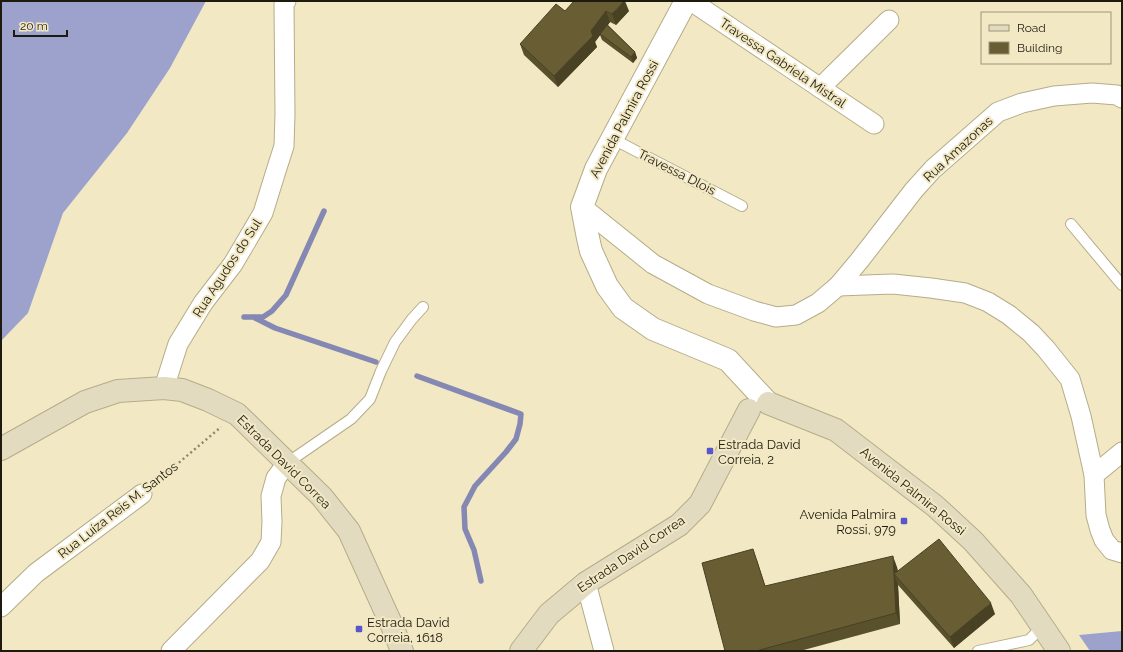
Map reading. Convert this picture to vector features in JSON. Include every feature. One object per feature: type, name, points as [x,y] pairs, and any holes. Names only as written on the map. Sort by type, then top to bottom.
[{"type":"main road","name":"Estrada David Correa","points":[[1,449],[85,402],[118,391],[164,388],[182,390],[208,400],[236,414],[322,497],[349,531],[402,651]]},
{"type":"main road","name":"Estrada David Correa","points":[[521,651],[549,614],[586,583],[679,525],[700,504],[718,470],[760,410]]},
{"type":"main road","name":"Avenida Palmira Rossi","points":[[760,410],[836,430],[935,506],[973,541],[1021,595],[1059,651]]},
{"type":"street","name":"Rua Agudos do Sul","points":[[164,388],[178,344],[202,303],[233,264],[263,213],[284,146],[284,4],[286,1]]},
{"type":"street","name":"Avenida Palmira Rossi","points":[[582,207],[596,169],[611,138],[686,1]]},
{"type":"street","name":"Travessa Gabriela Mistral","points":[[691,1],[874,124]]},
{"type":"street","points":[[820,88],[889,20]]},
{"type":"street","name":"Rua Amazonas","points":[[582,207],[653,264],[708,294],[754,311],[776,317],[796,315],[818,303],[838,286],[933,169],[998,112],[1022,103],[1054,96],[1092,93],[1117,95],[1122,98]]},
{"type":"street","points":[[582,207],[591,251],[607,286],[623,308],[653,329],[728,360],[760,410]]},
{"type":"street","points":[[838,286],[893,284],[965,293],[988,302],[1009,315],[1036,338],[1070,379],[1081,416],[1094,475],[1096,515],[1100,530],[1104,540],[1112,550],[1122,553]]},
{"type":"street","points":[[1094,475],[1122,452]]},
{"type":"street","points":[[171,651],[260,561],[271,542],[271,496],[274,484],[276,478],[287,463]]},
{"type":"street","name":"Rua Luíza Reis M. Santos","points":[[1,607],[36,573],[142,494]]},
{"type":"street","points":[[586,583],[604,651]]},
{"type":"lane","name":"Travessa Dlois","points":[[611,138],[742,206]]},
{"type":"lane","points":[[1071,224],[1122,285]]},
{"type":"lane","points":[[287,463],[351,419],[370,399],[395,342],[423,307]]},
{"type":"lane","points":[[978,651],[1029,640],[1042,627]]},
{"type":"path","name":"Rua Luíza Reis M. Santos","points":[[142,494],[236,414]]},
{"type":"shaded area","points":[[1,1],[206,1],[170,68],[127,133],[63,213],[28,313],[1,341]]},
{"type":"shaded area","points":[[1122,631],[1122,651],[1090,651],[1079,635]]},
{"type":"building","points":[[574,1],[624,1],[612,14],[606,11],[591,31],[593,36],[554,76],[520,44],[556,4],[565,11]]},
{"type":"building","points":[[607,25],[635,52],[631,57],[600,34]]},
{"type":"building","points":[[939,539],[991,603],[950,637],[894,574]]},
{"type":"building","points":[[753,549],[765,586],[893,556],[896,613],[756,651],[725,651],[702,563]]},
{"type":"waterway","points":[[244,317],[263,317],[272,311],[286,295],[324,211]]},
{"type":"waterway","points":[[255,318],[275,328],[376,362]]},
{"type":"waterway","points":[[417,376],[521,414],[516,439],[475,486],[464,507],[465,529],[474,550],[481,581]]},
{"type":"place","name":"Estrada David Correia, 2","points":[[710,451]]},
{"type":"place","name":"Avenida Palmira Rossi, 979","points":[[904,521]]},
{"type":"place","name":"Estrada David Correia, 1618","points":[[359,629]]}]
